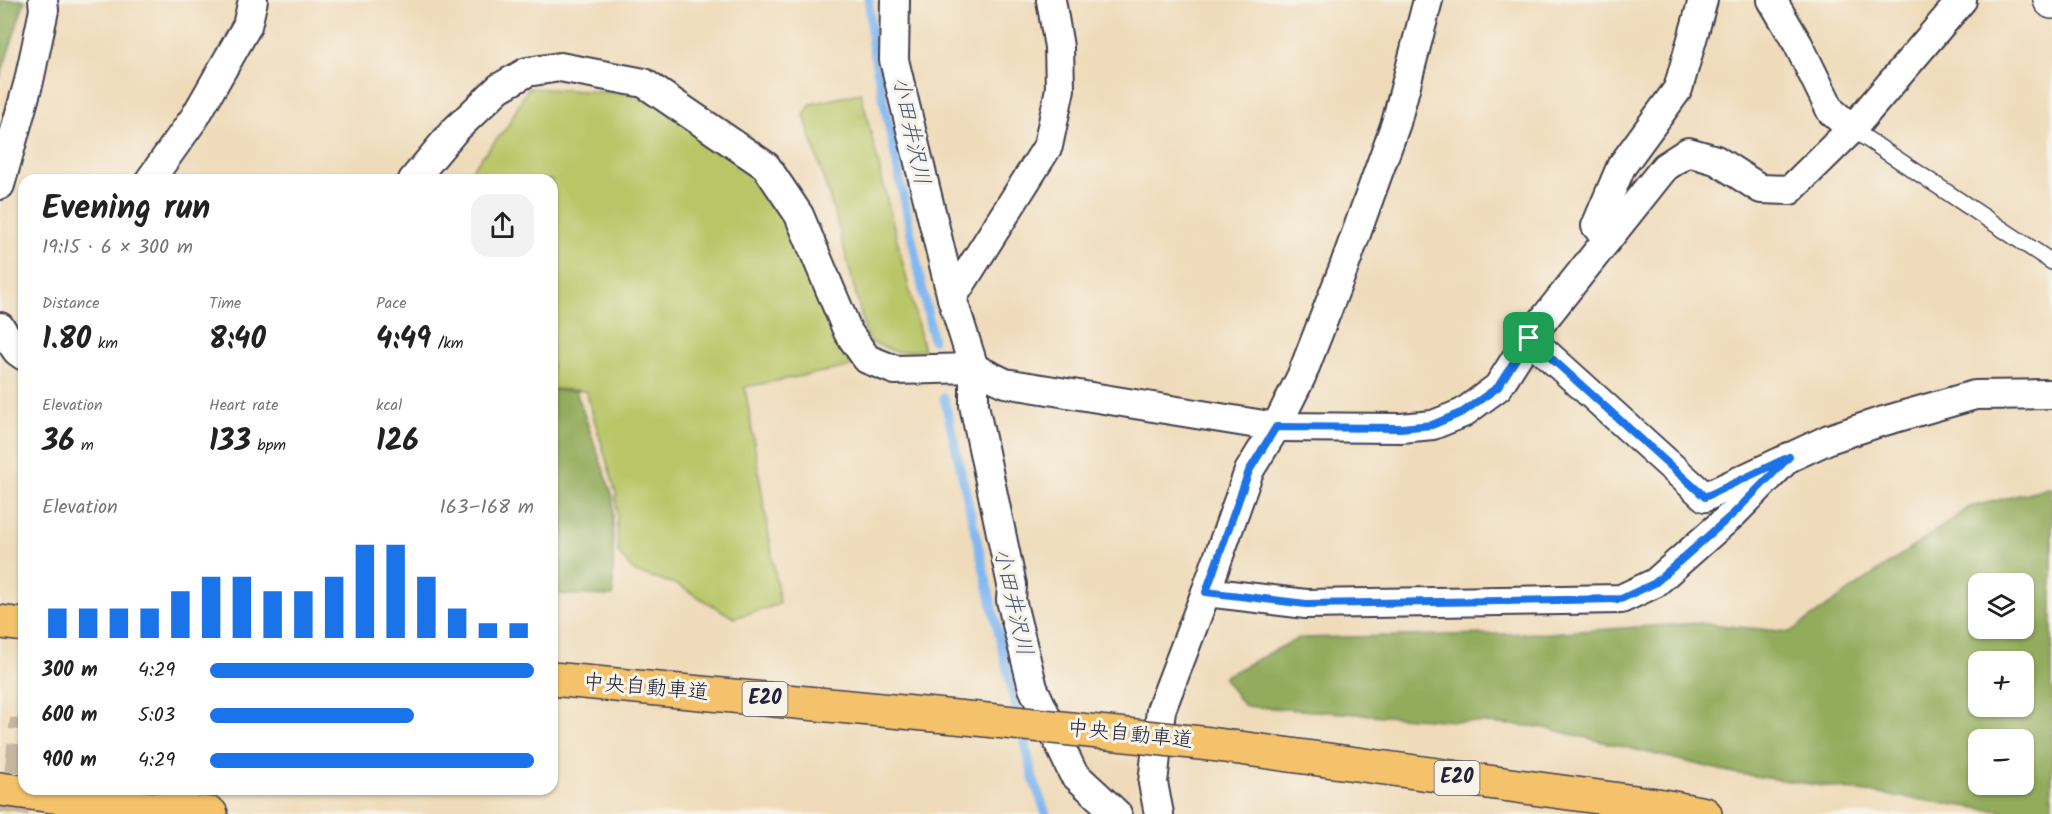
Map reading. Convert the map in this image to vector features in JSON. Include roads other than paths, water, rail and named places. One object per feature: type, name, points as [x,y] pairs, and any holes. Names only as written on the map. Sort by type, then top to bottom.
[{"type":"highway","points":[[0,622],[18,624]]},
{"type":"highway","name":"中央自動車道","points":[[558,680],[977,719],[1210,744],[1657,805],[1705,814]]},
{"type":"highway","points":[[0,789],[18,791]]},
{"type":"highway","points":[[45,795],[142,808],[211,814]]},
{"type":"street","points":[[0,185],[29,81],[44,10],[43,0]]},
{"type":"street","points":[[154,174],[201,107],[247,26],[253,0]]},
{"type":"street","points":[[895,0],[894,60],[952,298],[974,368],[974,405],[1012,585],[1011,600],[1033,688],[1073,773],[1118,814]]},
{"type":"street","points":[[952,298],[1048,146],[1060,89],[1059,47],[1051,0]]},
{"type":"street","points":[[1159,814],[1153,783],[1161,710],[1249,471],[1276,427],[1301,377],[1344,267],[1396,123],[1428,0]]},
{"type":"street","points":[[1609,237],[1596,226],[1621,167],[1678,89],[1703,0]]},
{"type":"street","points":[[1772,0],[1798,44],[1831,111],[1852,129]]},
{"type":"street","points":[[418,174],[454,130],[499,88],[527,72],[560,67],[644,83],[766,166],[799,215],[848,332],[867,359],[895,370],[974,368],[1005,383],[1276,427],[1390,428],[1432,425],[1463,412],[1498,387],[1529,338],[1665,166],[1688,152],[1716,160],[1761,189],[1790,190],[1852,129],[1962,0]]},
{"type":"street","points":[[0,327],[18,352]]},
{"type":"street","points":[[1529,338],[1705,497],[1829,439],[1877,423],[1976,395],[2052,394]]},
{"type":"street","points":[[1206,592],[1306,604],[1621,599],[1655,583],[1734,513],[1789,457]]},
{"type":"lane","points":[[1852,129],[2052,262]]},
{"type":"waterway","name":"小田井沢川","points":[[869,0],[872,45],[933,340]]},
{"type":"waterway","name":"小田井沢川","points":[[944,398],[1018,717]]},
{"type":"waterway","name":"小田井沢川","points":[[1022,730],[1033,778],[1046,814]]},
{"type":"tunnel","points":[[14,814],[18,776]]}]
